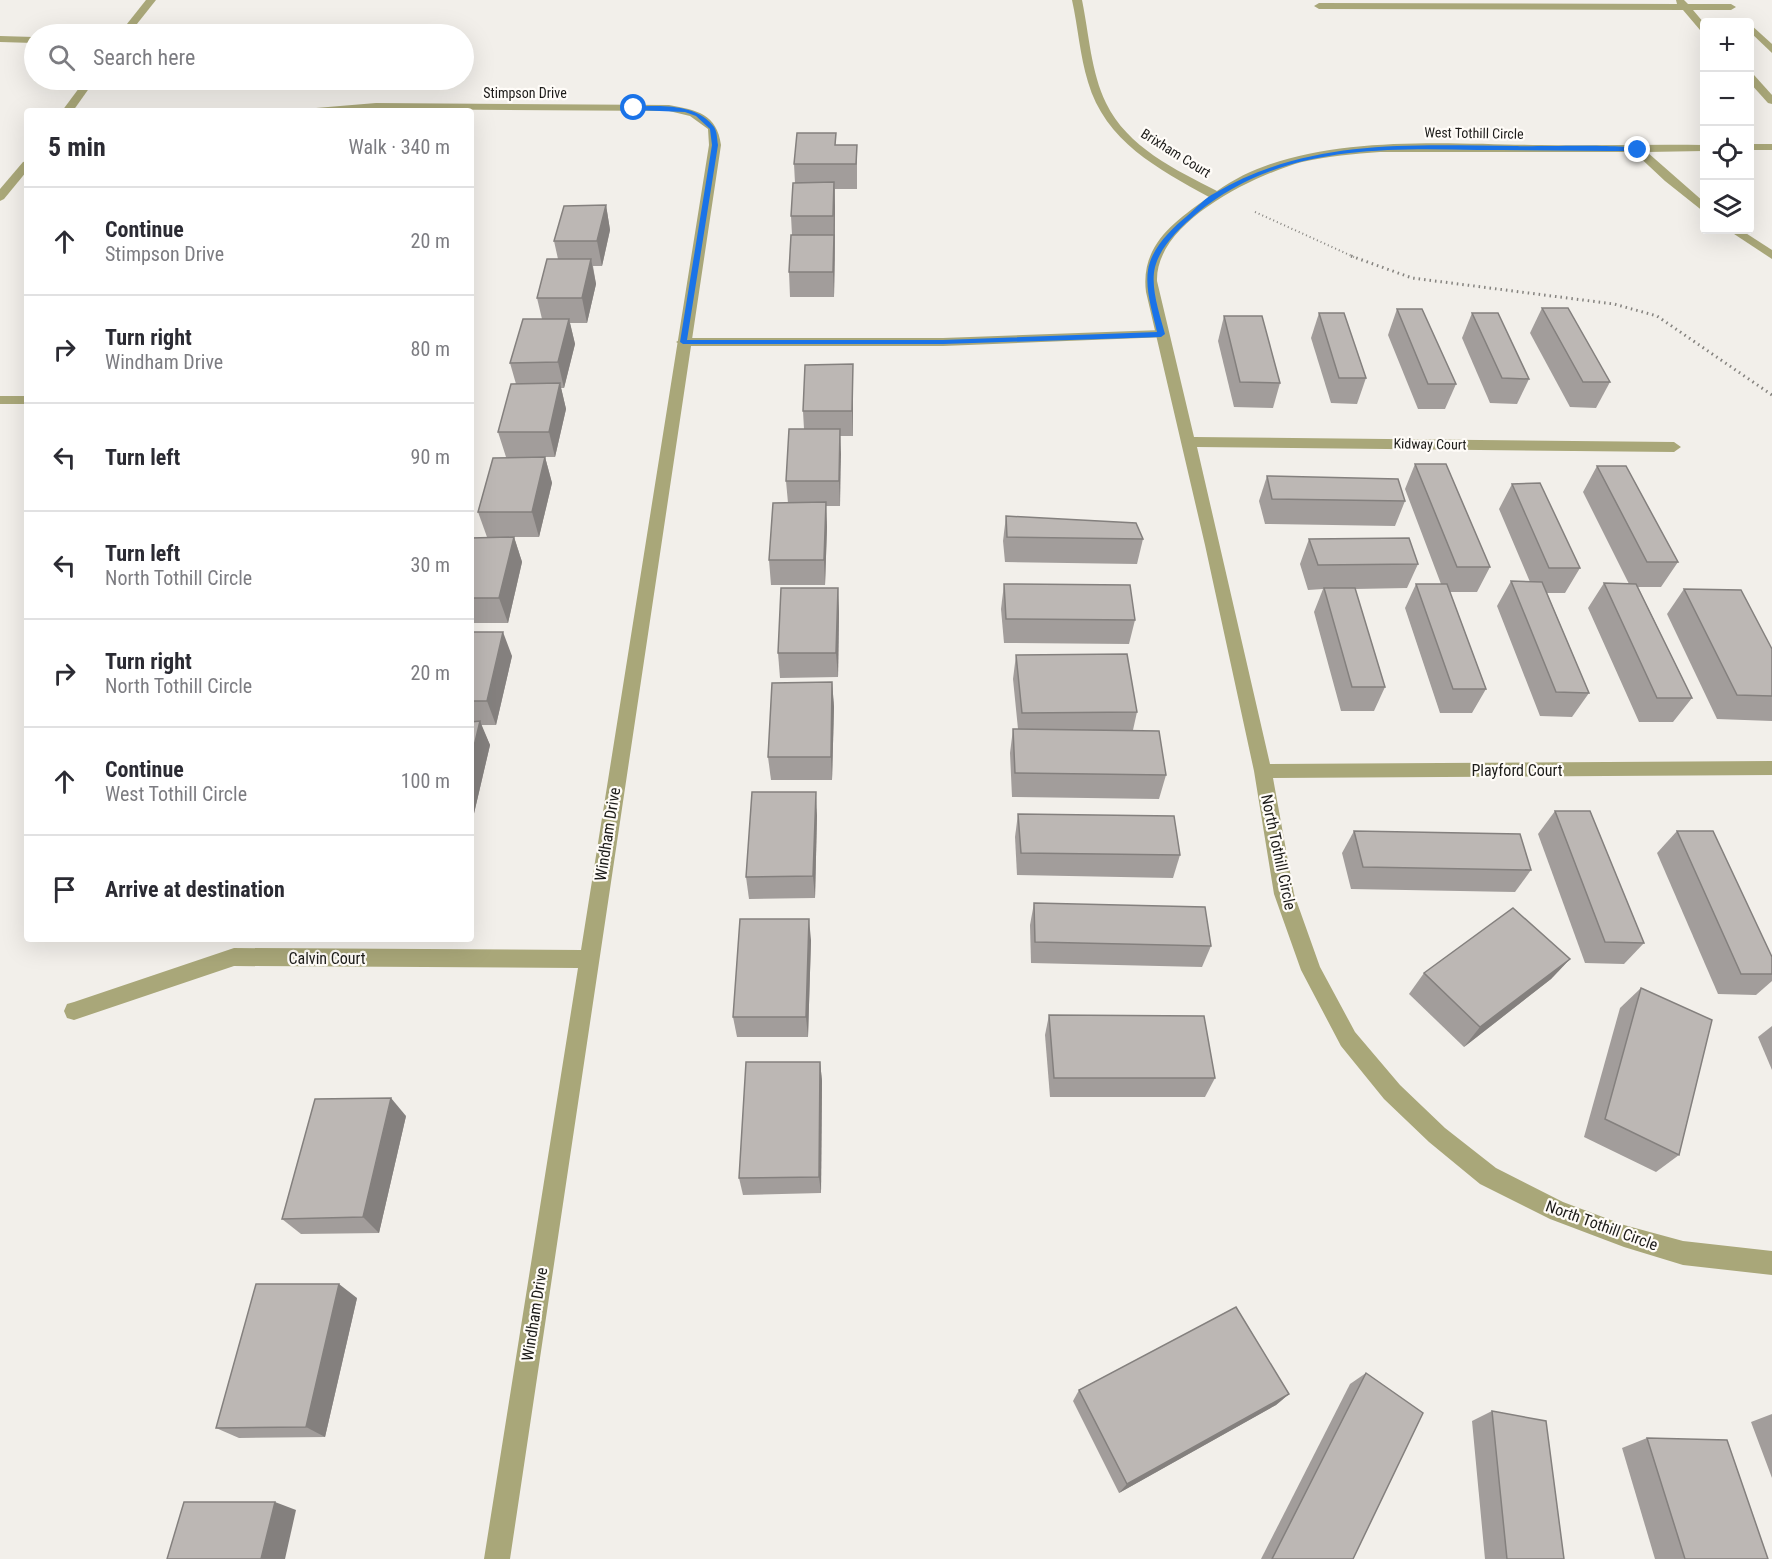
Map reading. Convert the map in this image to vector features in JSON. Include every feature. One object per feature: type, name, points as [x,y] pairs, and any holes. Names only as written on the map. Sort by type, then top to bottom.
[{"type":"street","points":[[132,24],[151,0]]},
{"type":"street","name":"Brixham Court","points":[[1077,0],[1093,84],[1108,119],[1143,153],[1215,195]]},
{"type":"street","points":[[1319,6],[1682,4],[1731,7]]},
{"type":"street","points":[[1682,4],[1700,24]]},
{"type":"street","points":[[1754,32],[1772,50]]},
{"type":"street","points":[[0,39],[24,40]]},
{"type":"street","points":[[1754,82],[1772,101]]},
{"type":"street","points":[[69,108],[83,90]]},
{"type":"street","name":"Stimpson Drive","points":[[352,108],[376,106],[656,108],[686,110],[698,115]]},
{"type":"street","name":"Windham Drive","points":[[497,1559],[715,145],[713,129],[698,115]]},
{"type":"street","name":"West Tothill Circle","points":[[1215,195],[1270,169],[1302,158],[1360,149],[1413,147],[1638,150],[1700,148]]},
{"type":"street","points":[[1754,147],[1772,147]]},
{"type":"street","points":[[1638,150],[1700,205]]},
{"type":"street","points":[[0,197],[24,168]]},
{"type":"street","name":"North Tothill Circle","points":[[1215,195],[1181,224],[1161,246],[1151,269],[1152,292],[1186,442],[1213,545],[1263,771],[1284,894],[1311,970],[1348,1039],[1392,1092],[1429,1128],[1488,1176],[1558,1211],[1624,1236],[1683,1253],[1772,1263]]},
{"type":"street","points":[[1740,234],[1772,255]]},
{"type":"street","points":[[683,342],[943,342],[1161,334]]},
{"type":"street","points":[[0,400],[24,400]]},
{"type":"street","name":"Kidway Court","points":[[1186,442],[1674,447]]},
{"type":"street","name":"Playford Court","points":[[1263,771],[1772,768]]},
{"type":"street","name":"Calvin Court","points":[[74,1011],[234,957],[588,959]]},
{"type":"path","points":[[1215,195],[1371,265],[1412,278],[1529,294],[1575,297],[1614,304],[1657,316],[1772,395]]},
{"type":"building","points":[[797,133],[836,133],[835,145],[857,145],[856,164],[794,164]]},
{"type":"building","points":[[834,182],[833,216],[791,216],[793,183]]},
{"type":"building","points":[[606,205],[597,241],[554,241],[564,206]]},
{"type":"building","points":[[791,235],[834,235],[833,272],[789,272]]},
{"type":"building","points":[[547,259],[591,259],[582,298],[537,298]]},
{"type":"building","points":[[1542,308],[1568,308],[1610,382],[1583,382]]},
{"type":"building","points":[[1397,309],[1422,309],[1456,384],[1428,384]]},
{"type":"building","points":[[1319,313],[1344,313],[1366,378],[1339,378]]},
{"type":"building","points":[[1472,313],[1498,313],[1529,379],[1502,378]]},
{"type":"building","points":[[1224,316],[1262,316],[1280,383],[1240,382]]},
{"type":"building","points":[[523,319],[569,319],[558,362],[510,363]]},
{"type":"building","points":[[853,364],[852,411],[803,411],[805,365]]},
{"type":"building","points":[[560,383],[549,432],[498,432],[511,384]]},
{"type":"building","points":[[789,429],[840,429],[839,481],[786,481]]},
{"type":"building","points":[[545,457],[532,512],[478,512],[493,458]]},
{"type":"building","points":[[1415,464],[1446,464],[1490,567],[1457,567]]},
{"type":"building","points":[[1597,466],[1626,466],[1678,562],[1647,562]]},
{"type":"building","points":[[1267,476],[1398,479],[1405,501],[1272,499]]},
{"type":"building","points":[[1540,483],[1580,568],[1549,568],[1512,484]]},
{"type":"building","points":[[826,502],[824,560],[769,560],[773,503]]},
{"type":"building","points":[[1006,516],[1136,523],[1143,539],[1007,537]]},
{"type":"building","points":[[514,537],[499,598],[474,598],[474,538]]},
{"type":"building","points":[[1409,538],[1418,564],[1318,565],[1309,539]]},
{"type":"building","points":[[1511,581],[1542,582],[1589,693],[1556,692]]},
{"type":"building","points":[[1604,583],[1636,584],[1692,698],[1657,698]]},
{"type":"building","points":[[1004,584],[1130,585],[1135,620],[1006,619]]},
{"type":"building","points":[[1416,584],[1447,584],[1486,689],[1453,689]]},
{"type":"building","points":[[781,588],[838,588],[836,653],[778,653]]},
{"type":"building","points":[[1324,588],[1355,588],[1385,687],[1352,687]]},
{"type":"building","points":[[1684,589],[1741,590],[1772,649],[1772,696],[1737,695]]},
{"type":"building","points":[[474,632],[503,632],[487,701],[474,701]]},
{"type":"building","points":[[1127,654],[1137,712],[1022,713],[1016,655]]},
{"type":"building","points":[[832,682],[831,757],[768,757],[772,683]]},
{"type":"building","points":[[480,721],[474,746],[474,722]]},
{"type":"building","points":[[1013,729],[1159,731],[1166,775],[1015,773]]},
{"type":"building","points":[[752,792],[816,792],[813,876],[746,877]]},
{"type":"building","points":[[1555,811],[1590,811],[1644,943],[1605,942]]},
{"type":"building","points":[[1018,814],[1174,816],[1180,855],[1021,853]]},
{"type":"building","points":[[1354,831],[1520,834],[1531,870],[1363,867]]},
{"type":"building","points":[[1677,831],[1713,831],[1772,957],[1772,974],[1741,974]]},
{"type":"building","points":[[1034,903],[1205,907],[1211,946],[1035,942]]},
{"type":"building","points":[[1513,908],[1570,959],[1480,1027],[1424,973]]},
{"type":"building","points":[[740,919],[809,919],[806,1017],[733,1017]]},
{"type":"building","points":[[1641,988],[1712,1020],[1679,1155],[1605,1119]]},
{"type":"building","points":[[1049,1015],[1204,1016],[1215,1078],[1054,1078]]},
{"type":"building","points":[[746,1062],[820,1062],[819,1177],[739,1178]]},
{"type":"building","points":[[391,1098],[363,1217],[282,1219],[315,1099]]},
{"type":"building","points":[[256,1284],[339,1284],[306,1427],[216,1428]]},
{"type":"building","points":[[1236,1307],[1289,1394],[1127,1484],[1079,1390]]},
{"type":"building","points":[[1366,1373],[1423,1413],[1353,1559],[1272,1559]]},
{"type":"building","points":[[1492,1411],[1546,1421],[1564,1559],[1507,1559]]},
{"type":"building","points":[[1647,1438],[1727,1440],[1768,1559],[1685,1559]]},
{"type":"building","points":[[184,1502],[275,1502],[261,1559],[167,1559]]},
{"type":"route","points":[[634,108],[686,110],[708,122],[713,129],[715,145],[683,342],[943,342],[1161,334],[1152,292],[1151,269],[1161,246],[1181,224],[1215,195],[1270,169],[1302,158],[1360,149],[1413,147],[1638,150]]}]
